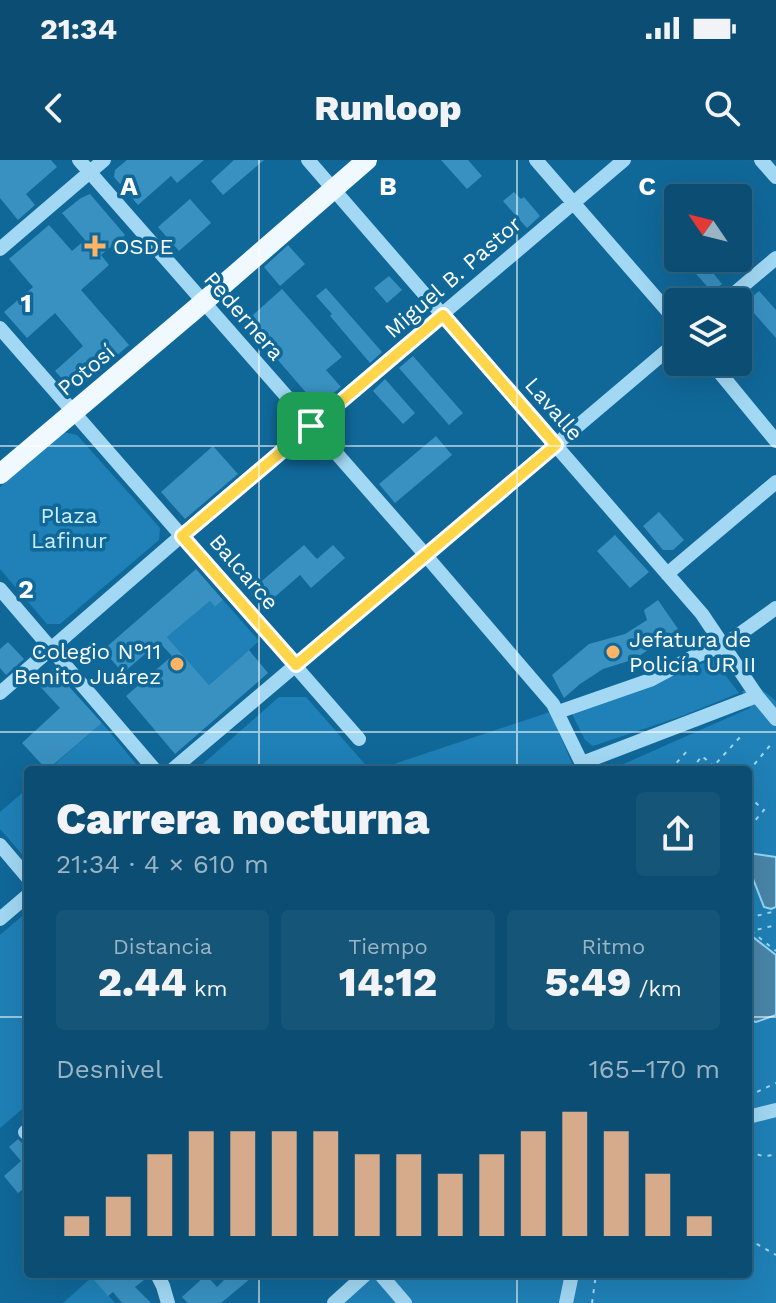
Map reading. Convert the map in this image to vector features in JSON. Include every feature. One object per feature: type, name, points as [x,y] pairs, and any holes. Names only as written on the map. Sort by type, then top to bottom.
[{"type":"main road","name":"Potosí","points":[[0,474],[367,160]]},
{"type":"street","name":"Pedernera","points":[[79,160],[558,712],[584,766]]},
{"type":"street","points":[[0,249],[104,160]]},
{"type":"street","name":"Lavalle","points":[[308,160],[702,614],[776,719]]},
{"type":"street","points":[[536,160],[664,307]]},
{"type":"street","name":"Miguel B. Pastor","points":[[0,693],[624,160]]},
{"type":"street","points":[[761,160],[776,177]]},
{"type":"street","points":[[741,288],[776,258]]},
{"type":"street","name":"Balcarce","points":[[0,328],[359,739]]},
{"type":"street","points":[[177,766],[664,353]]},
{"type":"street","points":[[723,376],[776,441]]},
{"type":"street","points":[[667,574],[776,482]]},
{"type":"street","points":[[0,589],[152,766]]},
{"type":"street","points":[[558,712],[650,680],[693,657],[723,646],[776,608]]},
{"type":"street","points":[[586,766],[757,696]]},
{"type":"street","points":[[0,845],[24,873]]},
{"type":"street","points":[[0,919],[24,898]]},
{"type":"street","points":[[752,1116],[776,1110]]},
{"type":"street","points":[[159,1278],[168,1303]]},
{"type":"street","points":[[334,1303],[362,1278]]},
{"type":"street","points":[[383,1278],[405,1303]]},
{"type":"street","points":[[566,1303],[571,1278]]},
{"type":"path","points":[[694,766],[702,756],[714,766],[742,735]]},
{"type":"path","points":[[752,767],[772,743]]},
{"type":"path","points":[[674,766],[689,749]]},
{"type":"path","points":[[752,800],[764,810],[752,824]]},
{"type":"path","points":[[752,917],[776,911]]},
{"type":"path","points":[[752,930],[776,925]]},
{"type":"path","points":[[752,933],[776,951]]},
{"type":"path","points":[[752,1094],[776,1083]]},
{"type":"path","points":[[752,1153],[776,1155]]},
{"type":"path","points":[[752,1241],[776,1255]]},
{"type":"path","points":[[592,1303],[595,1278]]},
{"type":"green space","name":"Plaza Lafinur","points":[[64,432],[77,435],[160,528],[159,540],[60,624],[47,624],[0,569],[0,487]]},
{"type":"green space","points":[[223,600],[259,641],[209,685],[167,637],[210,601],[215,607]]},
{"type":"green space","points":[[713,659],[739,693],[593,746],[585,740],[571,712],[650,685]]},
{"type":"green space","points":[[760,688],[776,701],[776,1303],[412,1303],[390,1278],[752,1278],[752,766],[619,766],[750,708],[742,691]]},
{"type":"green space","points":[[279,697],[306,697],[366,766],[201,766]]},
{"type":"green space","points":[[550,712],[573,766],[388,766]]},
{"type":"green space","points":[[102,723],[138,766],[53,766]]},
{"type":"green space","points":[[24,791],[24,856],[0,829],[0,812]]},
{"type":"green space","points":[[24,914],[24,1107],[0,1128],[0,935]]},
{"type":"green space","points":[[93,1278],[115,1303],[63,1303]]},
{"type":"green space","points":[[368,1278],[375,1278],[397,1303],[340,1303]]},
{"type":"shaded area","points":[[752,854],[776,857],[776,907],[764,907],[752,876]]},
{"type":"shaded area","points":[[753,937],[776,955],[776,1015],[756,1022],[752,1021]]},
{"type":"building","points":[[0,160],[51,160],[57,167],[26,194],[35,205],[18,220],[0,198]]},
{"type":"building","points":[[127,160],[204,160],[177,183],[171,176],[138,205],[114,177],[115,170]]},
{"type":"building","points":[[234,160],[264,160],[223,195],[211,181]]},
{"type":"building","points":[[441,160],[468,160],[482,176],[467,189]]},
{"type":"building","points":[[514,192],[521,199],[524,197],[540,216],[527,228],[503,201]]},
{"type":"building","points":[[90,194],[125,235],[101,255],[109,265],[81,290],[129,345],[80,387],[69,386],[55,371],[83,346],[55,313],[27,338],[4,312],[33,287],[9,259],[49,225],[72,251],[85,240],[62,213]]},
{"type":"building","points":[[190,199],[211,223],[179,251],[158,227]]},
{"type":"building","points":[[288,245],[305,264],[280,286],[264,267]]},
{"type":"building","points":[[694,272],[712,272],[722,284],[717,288],[708,288]]},
{"type":"building","points":[[389,276],[402,290],[387,303],[374,288]]},
{"type":"building","points":[[326,288],[382,352],[370,363],[316,296]]},
{"type":"building","points":[[282,289],[342,357],[326,370],[341,387],[320,404],[316,404],[245,322]]},
{"type":"building","points":[[759,291],[776,310],[776,338],[752,311],[752,297]]},
{"type":"building","points":[[413,356],[463,413],[449,425],[399,368]]},
{"type":"building","points":[[385,379],[415,413],[403,424],[373,391]]},
{"type":"building","points":[[436,436],[452,455],[395,503],[379,484]]},
{"type":"building","points":[[213,446],[238,474],[185,519],[161,492]]},
{"type":"building","points":[[659,512],[684,540],[673,550],[663,550],[643,526]]},
{"type":"building","points":[[615,535],[649,572],[630,588],[597,551]]},
{"type":"building","points":[[304,545],[317,559],[333,545],[345,558],[311,588],[300,575],[270,601],[256,586]]},
{"type":"building","name":"Colegio N°11 Benito Juárez","points":[[196,569],[223,600],[215,607],[210,601],[167,637],[209,685],[249,650],[268,673],[175,754],[126,696],[172,656],[159,642],[123,673],[103,650]]},
{"type":"building","name":"Jefatura de Policía UR II","points":[[658,600],[678,629],[635,659],[603,669],[564,698],[552,675],[589,644],[625,634],[647,620],[644,610]]},
{"type":"building","points":[[8,642],[24,659],[6,675],[0,668],[0,649]]},
{"type":"building","points":[[54,670],[102,723],[52,766],[43,766],[22,743],[60,708],[35,681],[45,671]]},
{"type":"building","points":[[18,1139],[24,1145],[24,1188],[18,1193],[4,1176],[21,1161],[9,1147]]},
{"type":"building","points":[[92,1278],[142,1278],[144,1280],[135,1287],[151,1303],[122,1303],[113,1292],[108,1296]]},
{"type":"building","points":[[203,1278],[209,1278],[217,1287],[226,1278],[251,1278],[221,1303],[188,1303],[182,1297]]},
{"type":"place","name":"OSDE","points":[[95,246]]},
{"type":"place","name":"Jefatura de Policía UR II","points":[[613,652]]},
{"type":"place","name":"Colegio N°11 Benito Juárez","points":[[177,664]]},
{"type":"route","points":[[443,315],[556,445],[296,665],[182,536],[311,426],[443,315]]}]
